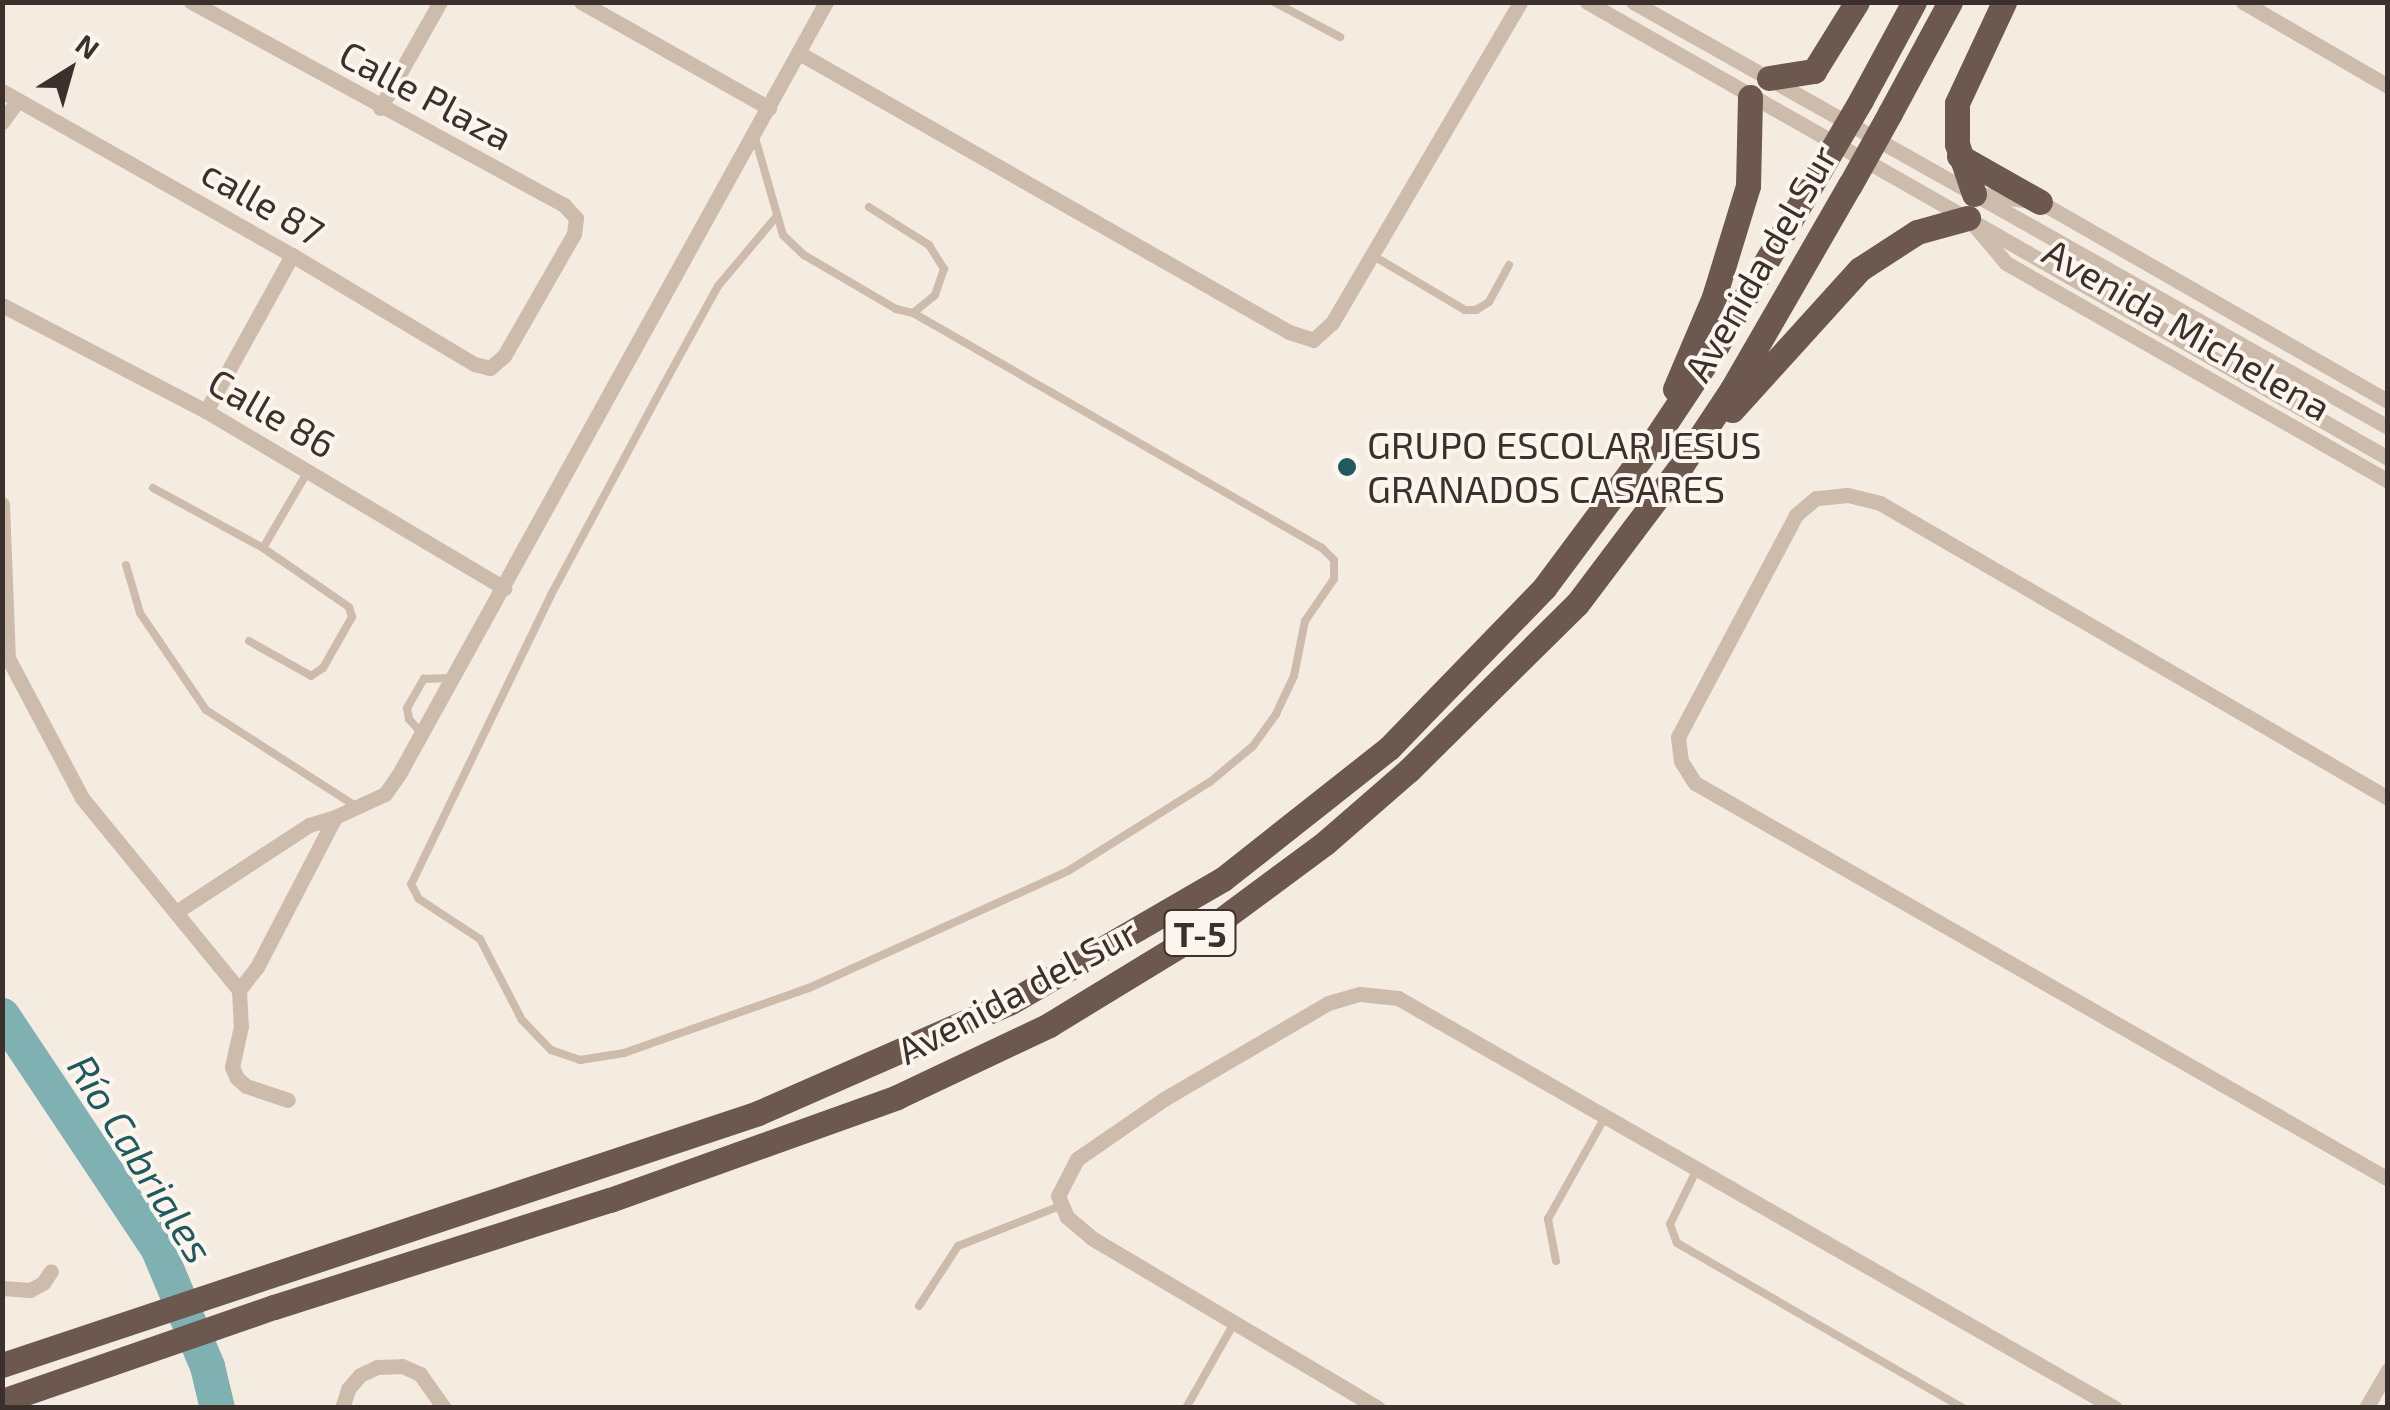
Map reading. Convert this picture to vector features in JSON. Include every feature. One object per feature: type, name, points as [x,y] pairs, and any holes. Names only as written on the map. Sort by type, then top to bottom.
[{"type":"highway","points":[[1768,78],[1814,71],[1857,2]]},
{"type":"highway","name":"Avenida del Sur","points":[[2,1365],[758,1112],[1008,1003],[1223,879],[1389,748],[1544,588],[1653,442],[1716,348],[1914,2]]},
{"type":"highway","name":"Avenida del Sur","points":[[2,1401],[274,1307],[544,1222],[897,1097],[1049,1025],[1140,972],[1310,854],[1409,770],[1577,604],[1682,466],[1850,185],[1950,2]]},
{"type":"highway","points":[[1682,466],[1860,269],[1890,245],[1971,206],[1959,156],[1957,103],[2004,2]]},
{"type":"highway","points":[[1653,442],[1714,297],[1748,186],[1750,97]]},
{"type":"highway","points":[[1959,156],[2040,202]]},
{"type":"highway","points":[[2,1352],[46,1350]]},
{"type":"highway","points":[[16,1408],[58,1381]]},
{"type":"street","name":"Calle Plaza","points":[[191,2],[564,205],[576,218],[574,234],[548,280],[504,356],[490,368]]},
{"type":"street","points":[[380,108],[440,2]]},
{"type":"street","points":[[581,2],[608,9],[769,108]]},
{"type":"street","points":[[176,912],[309,825],[385,794],[504,588],[826,2]]},
{"type":"street","points":[[799,54],[1289,332],[1313,340],[1332,323],[1520,2]]},
{"type":"street","name":"Avenida Michelena","points":[[1587,2],[1750,97],[1971,206],[2388,427]]},
{"type":"street","name":"Avenida Michelena","points":[[1633,2],[1768,78],[1971,206],[2388,458]]},
{"type":"street","points":[[2243,2],[2388,86]]},
{"type":"street","name":"calle 87","points":[[2,91],[292,255],[474,364],[490,368]]},
{"type":"street","points":[[2,122],[17,100]]},
{"type":"street","points":[[2040,202],[2388,401]]},
{"type":"street","name":"Avenida Michelena","points":[[1971,206],[2040,202]]},
{"type":"street","name":"Avenida Michelena","points":[[1971,206],[2006,263],[2388,481]]},
{"type":"street","points":[[206,411],[292,255]]},
{"type":"street","name":"Calle 86","points":[[2,305],[206,411],[504,588]]},
{"type":"street","points":[[2388,798],[1880,502],[1847,495],[1816,498],[1796,515],[1678,737],[1681,761],[1695,783],[2388,1179]]},
{"type":"street","points":[[2,504],[8,658],[82,798],[239,990],[241,1026],[232,1067],[237,1078],[246,1086],[288,1100]]},
{"type":"street","points":[[239,990],[256,966],[334,817]]},
{"type":"street","points":[[1378,1408],[1092,1238],[1060,1206],[1058,1196],[1077,1160],[1164,1099],[1328,1003],[1360,994],[1398,998],[2115,1408]]},
{"type":"street","points":[[2,1288],[30,1290],[43,1283],[51,1270]]},
{"type":"street","points":[[342,1408],[348,1389],[360,1376],[377,1367],[402,1366],[420,1374],[444,1408]]},
{"type":"street","points":[[2366,1408],[2388,1370]]},
{"type":"lane","points":[[1274,2],[1340,37]]},
{"type":"lane","points":[[754,134],[782,235],[804,255],[896,308],[914,313],[1322,548],[1334,560],[1334,578],[1306,621],[1294,676],[1276,714],[1253,746],[1210,782],[1068,871],[809,988],[624,1053],[580,1060],[551,1050],[522,1020],[480,939],[419,898],[412,884],[551,594],[663,386],[718,286],[776,216]]},
{"type":"lane","points":[[869,206],[929,245],[944,269],[934,295],[914,313]]},
{"type":"lane","points":[[1372,255],[1465,310],[1476,310],[1490,302],[1509,265]]},
{"type":"lane","points":[[263,548],[308,470]]},
{"type":"lane","points":[[153,488],[263,548],[349,607],[352,617],[323,668],[310,676],[249,642]]},
{"type":"lane","points":[[126,565],[140,613],[206,710],[354,805]]},
{"type":"lane","points":[[422,734],[409,719],[407,708],[424,679],[453,679]]},
{"type":"lane","points":[[1556,1261],[1548,1219],[1606,1117]]},
{"type":"lane","points":[[1697,1168],[1670,1224],[1678,1243],[1963,1408]]},
{"type":"lane","points":[[919,1306],[958,1246],[1060,1206]]},
{"type":"lane","points":[[1186,1408],[1234,1323]]},
{"type":"waterway","name":"Río Cabriales","points":[[2,1015],[157,1247],[207,1366],[217,1408]]},
{"type":"place","name":"GRUPO ESCOLAR JESUS GRANADOS CASARES","points":[[1347,467]]}]
